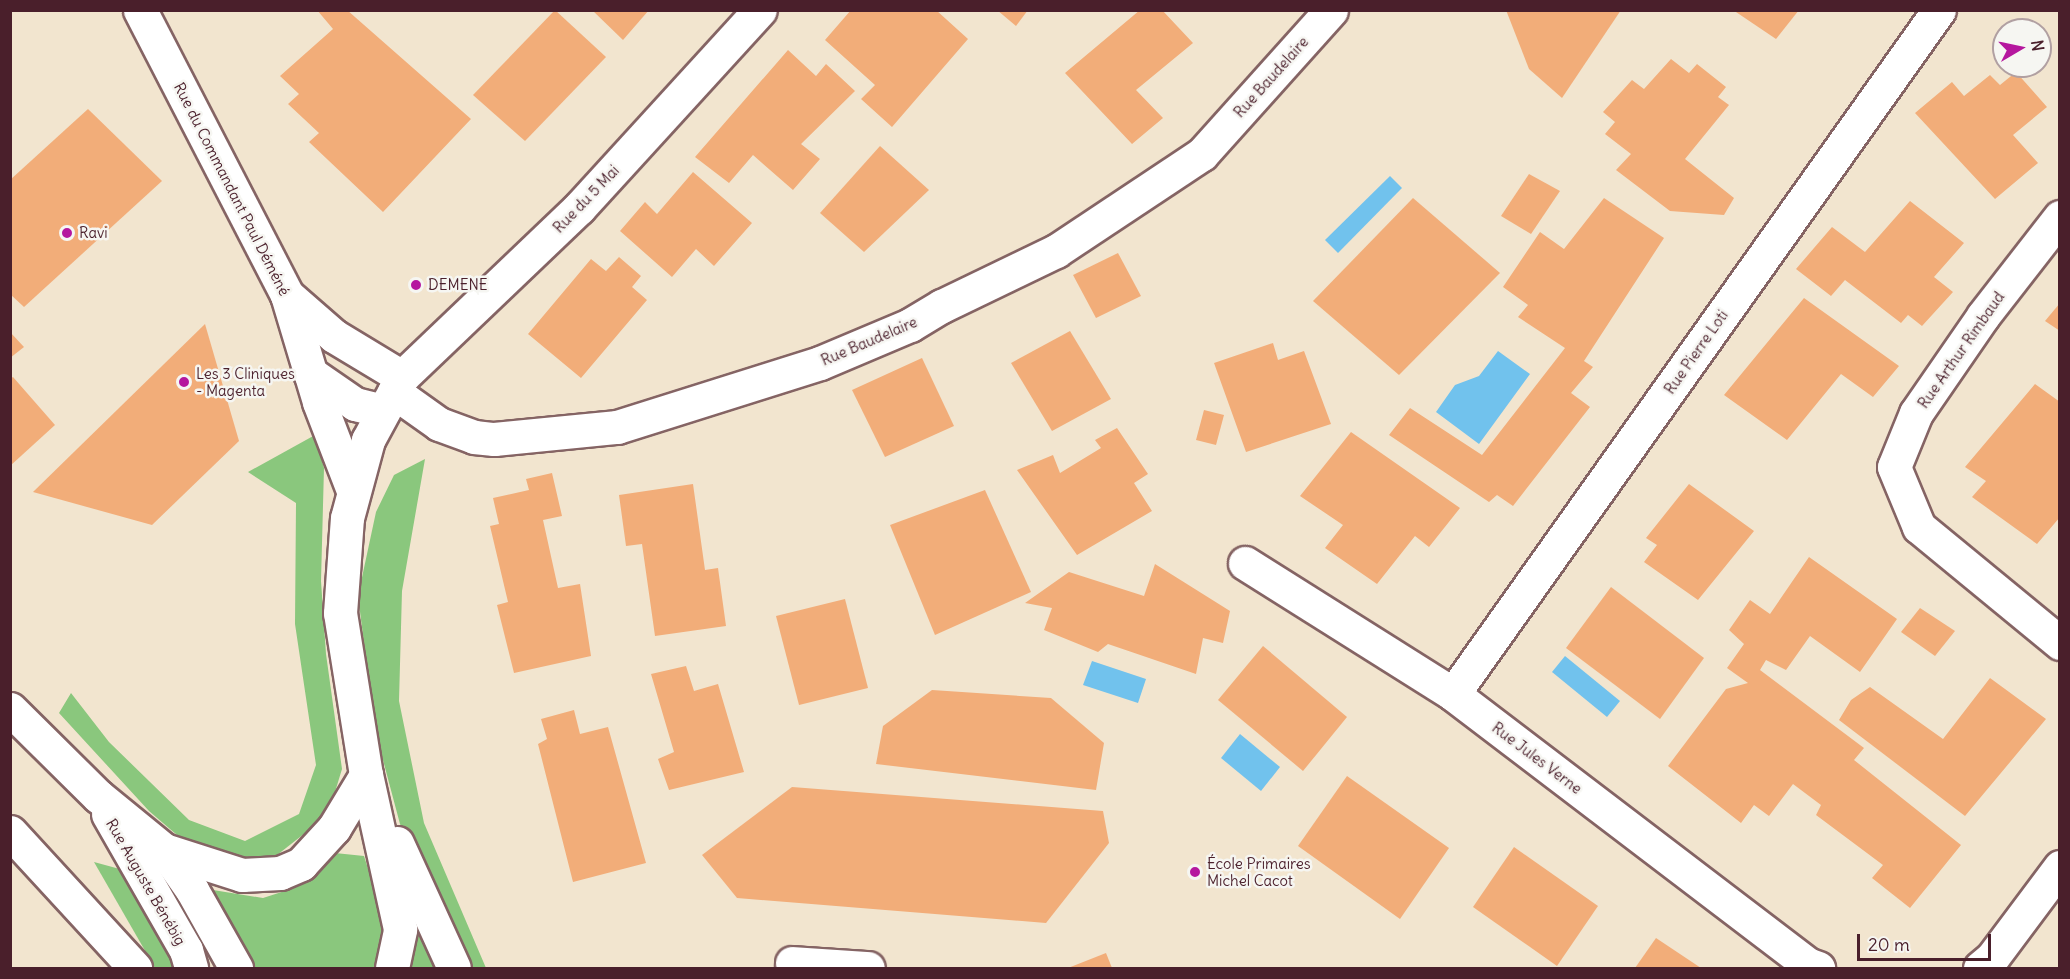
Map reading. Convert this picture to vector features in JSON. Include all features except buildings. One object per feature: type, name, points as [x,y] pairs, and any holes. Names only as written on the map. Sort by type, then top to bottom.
[{"type":"street","name":"Rue du Commandant Paul Déméné","points":[[140,10],[287,295],[310,373],[352,488]]},
{"type":"street","name":"Rue du 5 Mai","points":[[393,393],[579,208],[760,10]]},
{"type":"street","name":"Rue Baudelaire","points":[[287,295],[334,336],[393,393],[439,424],[474,437],[541,435],[617,427],[654,417],[830,358],[910,325],[942,306],[1056,251],[1202,154],[1331,10]]},
{"type":"street","name":"Rue Pierre Loti","points":[[1453,694],[1939,10]]},
{"type":"street","name":"Rue Arthur Rimbaud","points":[[2060,217],[1983,316],[1916,413],[1894,467],[1919,527],[2060,643]]},
{"type":"street","points":[[310,373],[355,404],[393,393]]},
{"type":"street","name":"Rue du Commandant Paul Déméné","points":[[392,969],[400,929],[366,776],[340,613],[352,488],[393,393]]},
{"type":"street","name":"Rue Jules Verne","points":[[1245,563],[1453,694],[1807,964],[1818,969]]},
{"type":"street","name":"Rue Auguste Bénébig","points":[[10,710],[98,796],[164,850],[192,890],[236,969]]},
{"type":"street","name":"Rue du Commandant Paul Déméné","points":[[366,776],[454,969]]},
{"type":"street","points":[[164,850],[242,875],[280,873],[301,864],[334,828],[366,776]]},
{"type":"street","name":"Rue Auguste Bénébig","points":[[98,796],[186,950],[191,969]]},
{"type":"street","points":[[10,832],[135,969]]},
{"type":"street","points":[[1980,969],[1992,958],[2060,867]]},
{"type":"street","points":[[792,963],[868,969]]},
{"type":"green space","points":[[315,435],[324,468],[321,581],[326,654],[342,769],[328,815],[272,859],[232,861],[191,847],[149,811],[59,713],[71,693],[109,742],[189,820],[245,841],[299,814],[316,765],[295,624],[296,503],[248,472]]},
{"type":"green space","points":[[425,459],[402,591],[399,701],[424,823],[486,968],[465,968],[400,824],[375,730],[358,596],[376,512],[394,475]]},
{"type":"green space","points":[[335,853],[364,856],[385,921],[376,968],[254,968],[218,907],[213,890],[263,898],[291,889],[319,873]]},
{"type":"green space","points":[[94,862],[127,871],[180,968],[155,968]]},
{"type":"green space","points":[[412,921],[422,924],[443,968],[404,968]]},
{"type":"water","points":[[1390,176],[1402,188],[1338,253],[1325,240]]},
{"type":"water","points":[[1498,351],[1530,374],[1479,444],[1436,412],[1455,385],[1479,376]]},
{"type":"water","points":[[1565,656],[1620,701],[1607,717],[1552,672]]},
{"type":"water","points":[[1092,661],[1146,679],[1138,703],[1083,685]]},
{"type":"water","points":[[1240,734],[1280,767],[1261,791],[1221,758]]},
{"type":"place","name":"Ravi","points":[[67,233]]},
{"type":"place","name":"DEMENE","points":[[416,285]]},
{"type":"place","name":"Les 3 Cliniques - Magenta","points":[[184,382]]},
{"type":"place","name":"École Primaires Michel Cacot","points":[[1195,872]]}]
